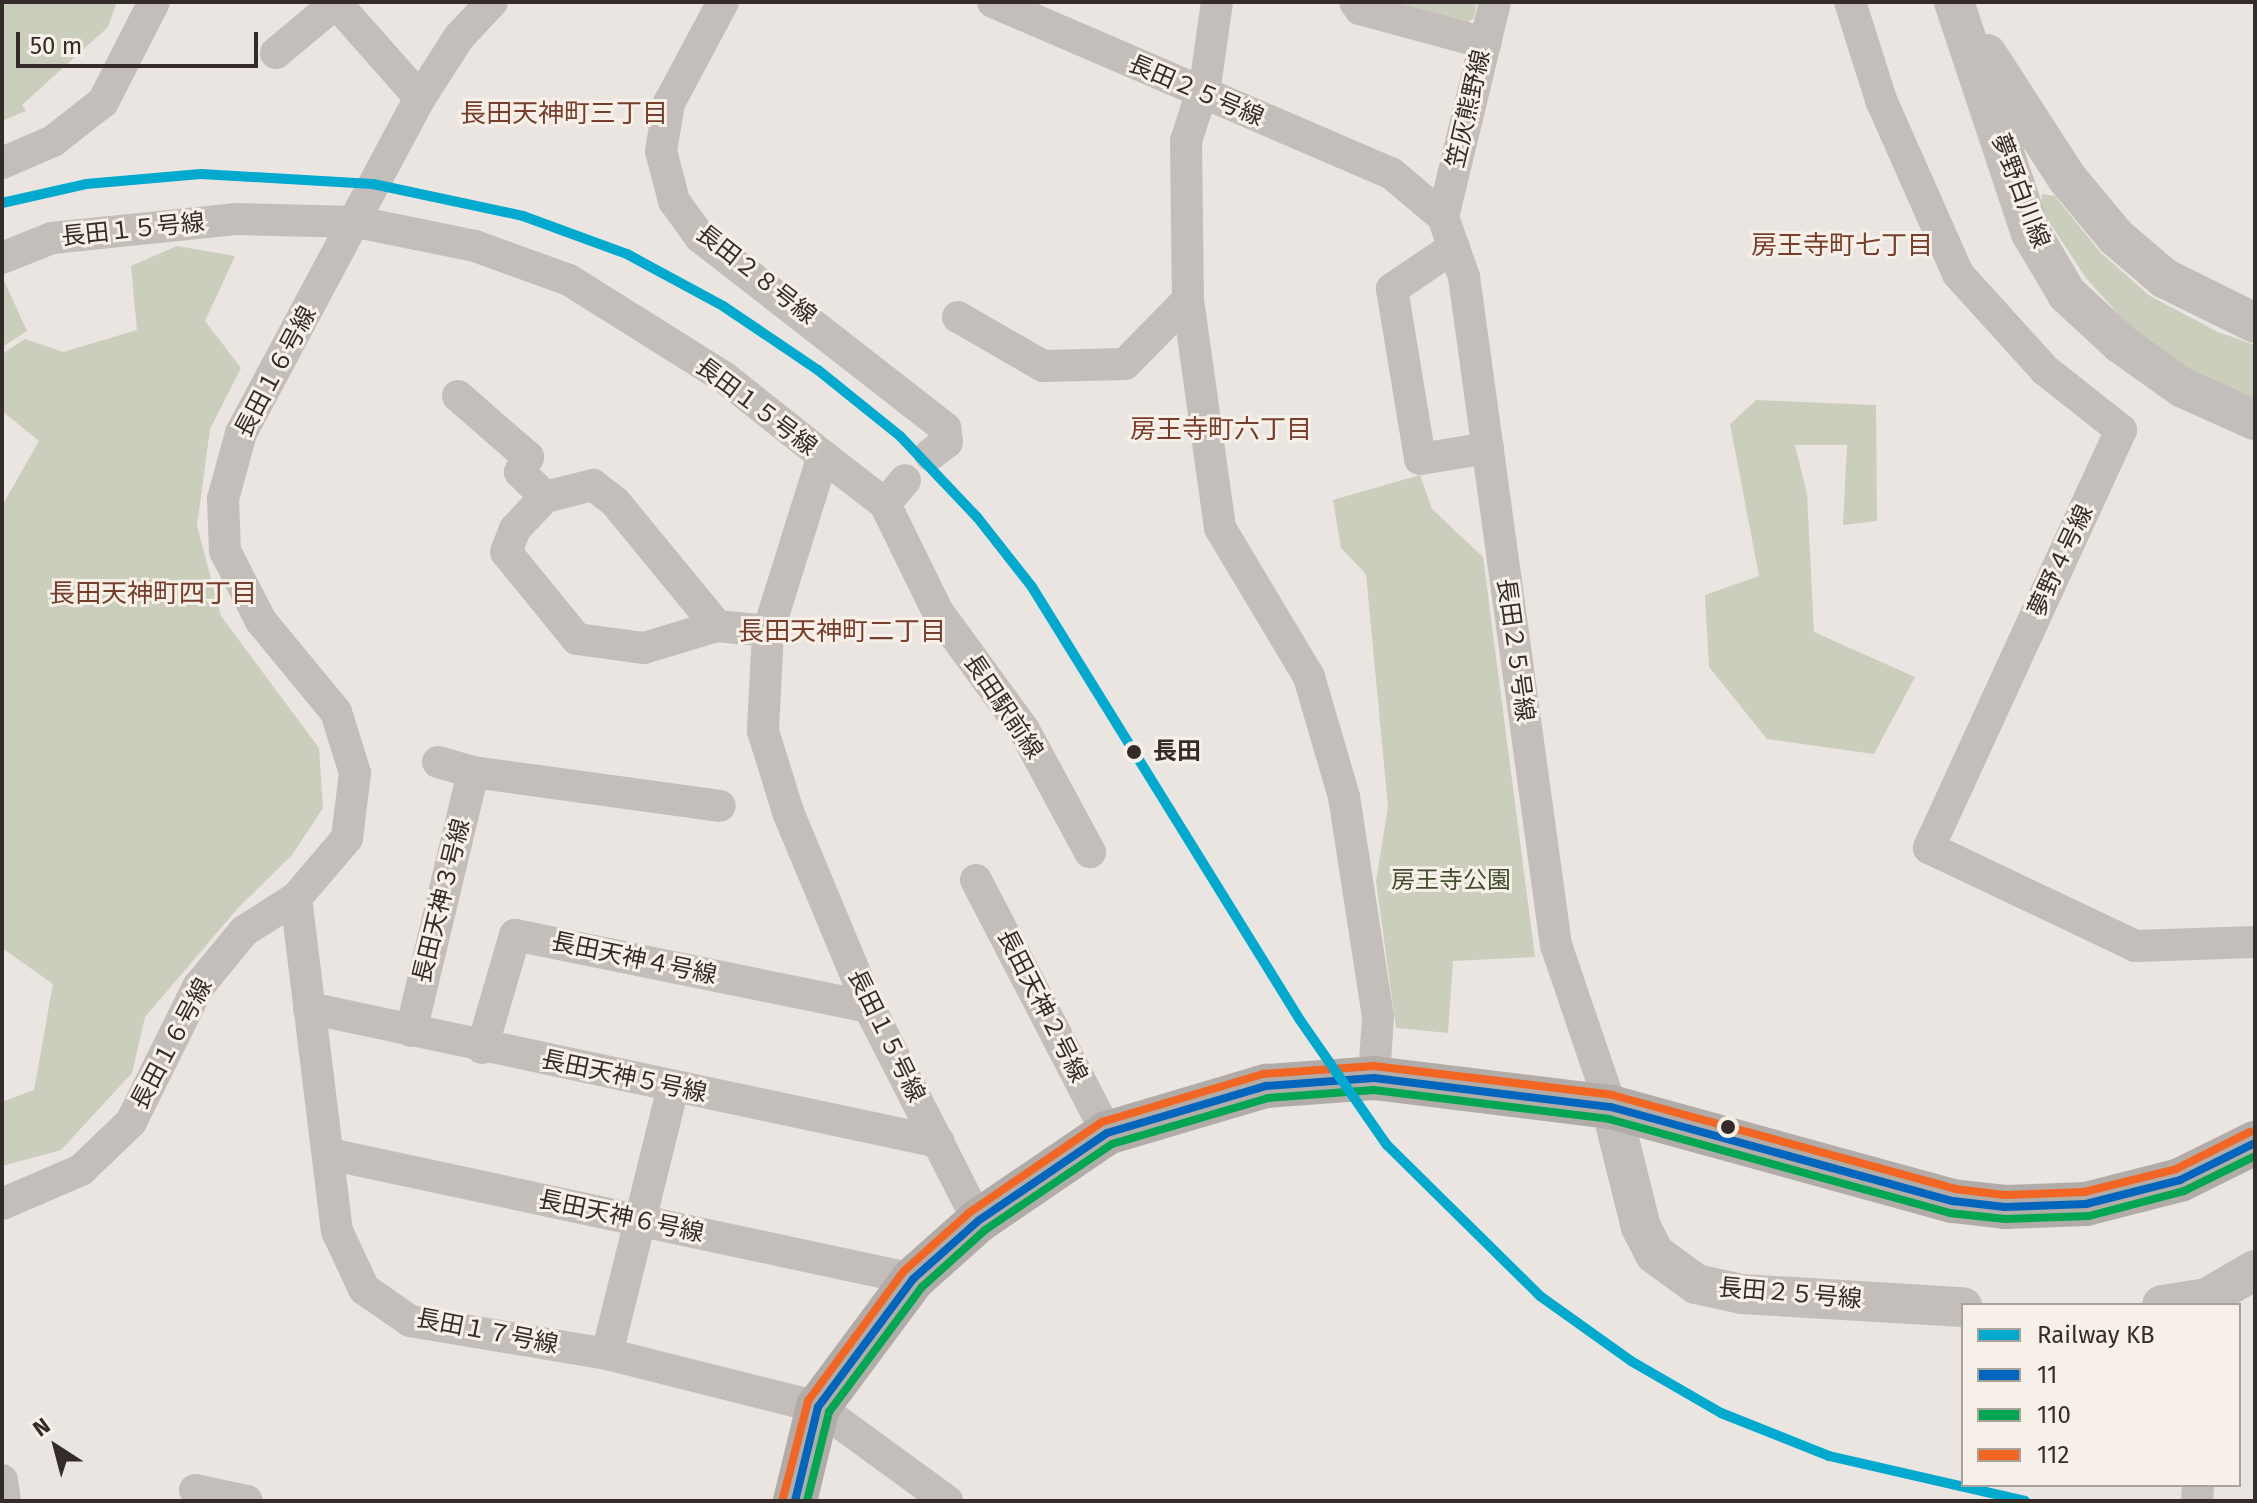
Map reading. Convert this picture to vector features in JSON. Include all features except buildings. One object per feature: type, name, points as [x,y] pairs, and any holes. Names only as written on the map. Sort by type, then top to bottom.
[{"type":"main road","points":[[795,1501],[818,1407],[913,1279],[978,1221],[1107,1133],[1266,1086],[1374,1078],[1611,1107],[1953,1201],[2005,1207],[2100,1201],[2180,1180],[2255,1143]]},
{"type":"street","points":[[2,163],[53,141],[103,102],[154,2]]},
{"type":"street","points":[[357,222],[420,98],[459,37],[492,2]]},
{"type":"street","name":"長田２８号線","points":[[723,2],[669,103],[661,151],[674,201],[700,237],[945,428],[947,442],[930,455]]},
{"type":"street","name":"長田２５号線","points":[[993,2],[1197,93],[1391,173],[1443,217],[1464,277],[1556,945],[1611,1107],[1641,1227],[1655,1254],[1696,1284],[1742,1294],[1961,1307]]},
{"type":"street","points":[[1217,2],[1206,79],[1197,93],[1186,141],[1188,300],[1220,528],[1309,677],[1344,797],[1378,1016],[1374,1078]]},
{"type":"street","points":[[1355,2],[1360,9],[1485,43]]},
{"type":"street","name":"笠灰熊野線","points":[[1443,217],[1495,2]]},
{"type":"street","name":"夢野４号線","points":[[1850,2],[1881,100],[1958,274],[2045,370],[2121,430],[1929,848],[2135,946],[2255,942]]},
{"type":"street","points":[[276,53],[336,3],[420,98]]},
{"type":"street","name":"夢野白川線","points":[[1954,3],[2067,178],[2116,237],[2164,278],[2255,323]]},
{"type":"street","name":"夢野白川線","points":[[1954,3],[2031,233],[2067,294],[2121,344],[2183,388],[2255,420]]},
{"type":"street","name":"長田１５号線","points":[[2,258],[52,238],[235,219],[357,222],[475,246],[569,280],[725,378],[823,456],[768,631],[763,731],[788,812],[869,1007],[978,1221]]},
{"type":"street","name":"長田１６号線","points":[[2,1204],[81,1170],[131,1122],[198,987],[244,931],[296,898],[347,838],[355,773],[336,712],[261,621],[225,551],[223,499],[241,433],[357,222]]},
{"type":"street","points":[[1454,247],[1392,289],[1420,459],[1488,448]]},
{"type":"street","points":[[958,317],[1043,366],[1125,364],[1188,300]]},
{"type":"street","points":[[458,396],[528,457],[520,472],[545,497]]},
{"type":"street","name":"長田駅前線","points":[[823,456],[895,492],[938,612],[1024,730],[1090,852]]},
{"type":"street","points":[[717,626],[615,502],[593,485],[545,497],[515,529],[506,552],[577,639],[644,648],[717,626],[768,631]]},
{"type":"street","points":[[438,762],[473,772],[720,806]]},
{"type":"street","name":"長田天神３号線","points":[[411,1031],[473,772]]},
{"type":"street","name":"長田天神２号線","points":[[976,880],[1107,1133]]},
{"type":"street","name":"長田１７号線","points":[[296,898],[337,1231],[364,1289],[410,1321],[607,1354],[818,1407]]},
{"type":"street","name":"長田天神４号線","points":[[482,1048],[515,935],[869,1007]]},
{"type":"street","name":"長田天神５号線","points":[[309,1008],[482,1048],[939,1142]]},
{"type":"street","points":[[607,1354],[673,1087]]},
{"type":"street","name":"長田天神６号線","points":[[329,1154],[913,1279]]},
{"type":"street","points":[[2184,1303],[2207,1301],[2255,1270]]},
{"type":"street","points":[[818,1407],[947,1501]]},
{"type":"street","points":[[2,1480],[5,1501]]},
{"type":"street","points":[[195,1490],[247,1501]]},
{"type":"green space","points":[[2,2],[117,2],[108,27],[22,105],[26,111],[2,121]]},
{"type":"green space","points":[[1395,2],[1477,2],[1474,18],[1465,24]]},
{"type":"green space","points":[[2042,194],[2055,196],[2100,252],[2150,296],[2218,332],[2255,345],[2255,398],[2194,375],[2129,326],[2086,278],[2042,211]]},
{"type":"green space","points":[[177,246],[235,256],[205,321],[241,368],[210,429],[197,526],[221,616],[319,748],[323,808],[292,855],[238,908],[145,1017],[132,1073],[61,1150],[2,1166],[2,1102],[34,1090],[53,984],[2,948],[2,506],[39,441],[2,411],[2,354],[25,339],[63,352],[137,330],[131,266]]},
{"type":"green space","points":[[2,276],[27,331],[2,347]]},
{"type":"green space","points":[[1756,400],[1876,405],[1877,521],[1843,525],[1847,445],[1795,445],[1807,494],[1814,632],[1915,677],[1874,754],[1767,739],[1709,667],[1705,595],[1759,576],[1730,424]]},
{"type":"green space","name":"房王寺公園","points":[[1420,475],[1432,509],[1483,557],[1535,957],[1453,961],[1448,1033],[1396,1028],[1376,881],[1388,807],[1366,574],[1341,548],[1333,500]]},
{"type":"rail line","name":"KB","points":[[2,203],[86,184],[201,174],[373,184],[523,216],[627,254],[723,306],[818,370],[900,436],[977,517],[1032,587],[1300,1020],[1387,1145],[1540,1296],[1631,1361],[1721,1413],[1829,1456],[1961,1486]]},
{"type":"rail line","name":"KB","points":[[1964,1487],[2025,1501]]},
{"type":"transit line","name":"112","points":[[783,1498],[808,1401],[904,1271],[970,1212],[1102,1122],[1263,1074],[1374,1066],[1612,1095],[1955,1189],[2005,1195],[2084,1192],[2176,1169],[2250,1132]]},
{"type":"transit line","name":"11","points":[[795,1501],[818,1407],[913,1279],[978,1221],[1107,1133],[1266,1086],[1374,1078],[1611,1107],[1953,1201],[2005,1207],[2086,1204],[2180,1180],[2255,1143]]},
{"type":"transit line","name":"110","points":[[807,1501],[829,1412],[922,1287],[985,1230],[1112,1144],[1268,1098],[1374,1090],[1609,1119],[1950,1213],[2005,1219],[2089,1216],[2184,1191],[2255,1156]]},
{"type":"place","name":"長田","points":[[1134,752]]},
{"type":"district","name":"長田天神町三丁目","points":[[564,114]]},
{"type":"district","name":"房王寺町七丁目","points":[[1842,246]]},
{"type":"district","name":"房王寺町六丁目","points":[[1221,430]]},
{"type":"district","name":"長田天神町四丁目","points":[[153,594]]},
{"type":"district","name":"長田天神町二丁目","points":[[842,632]]}]
